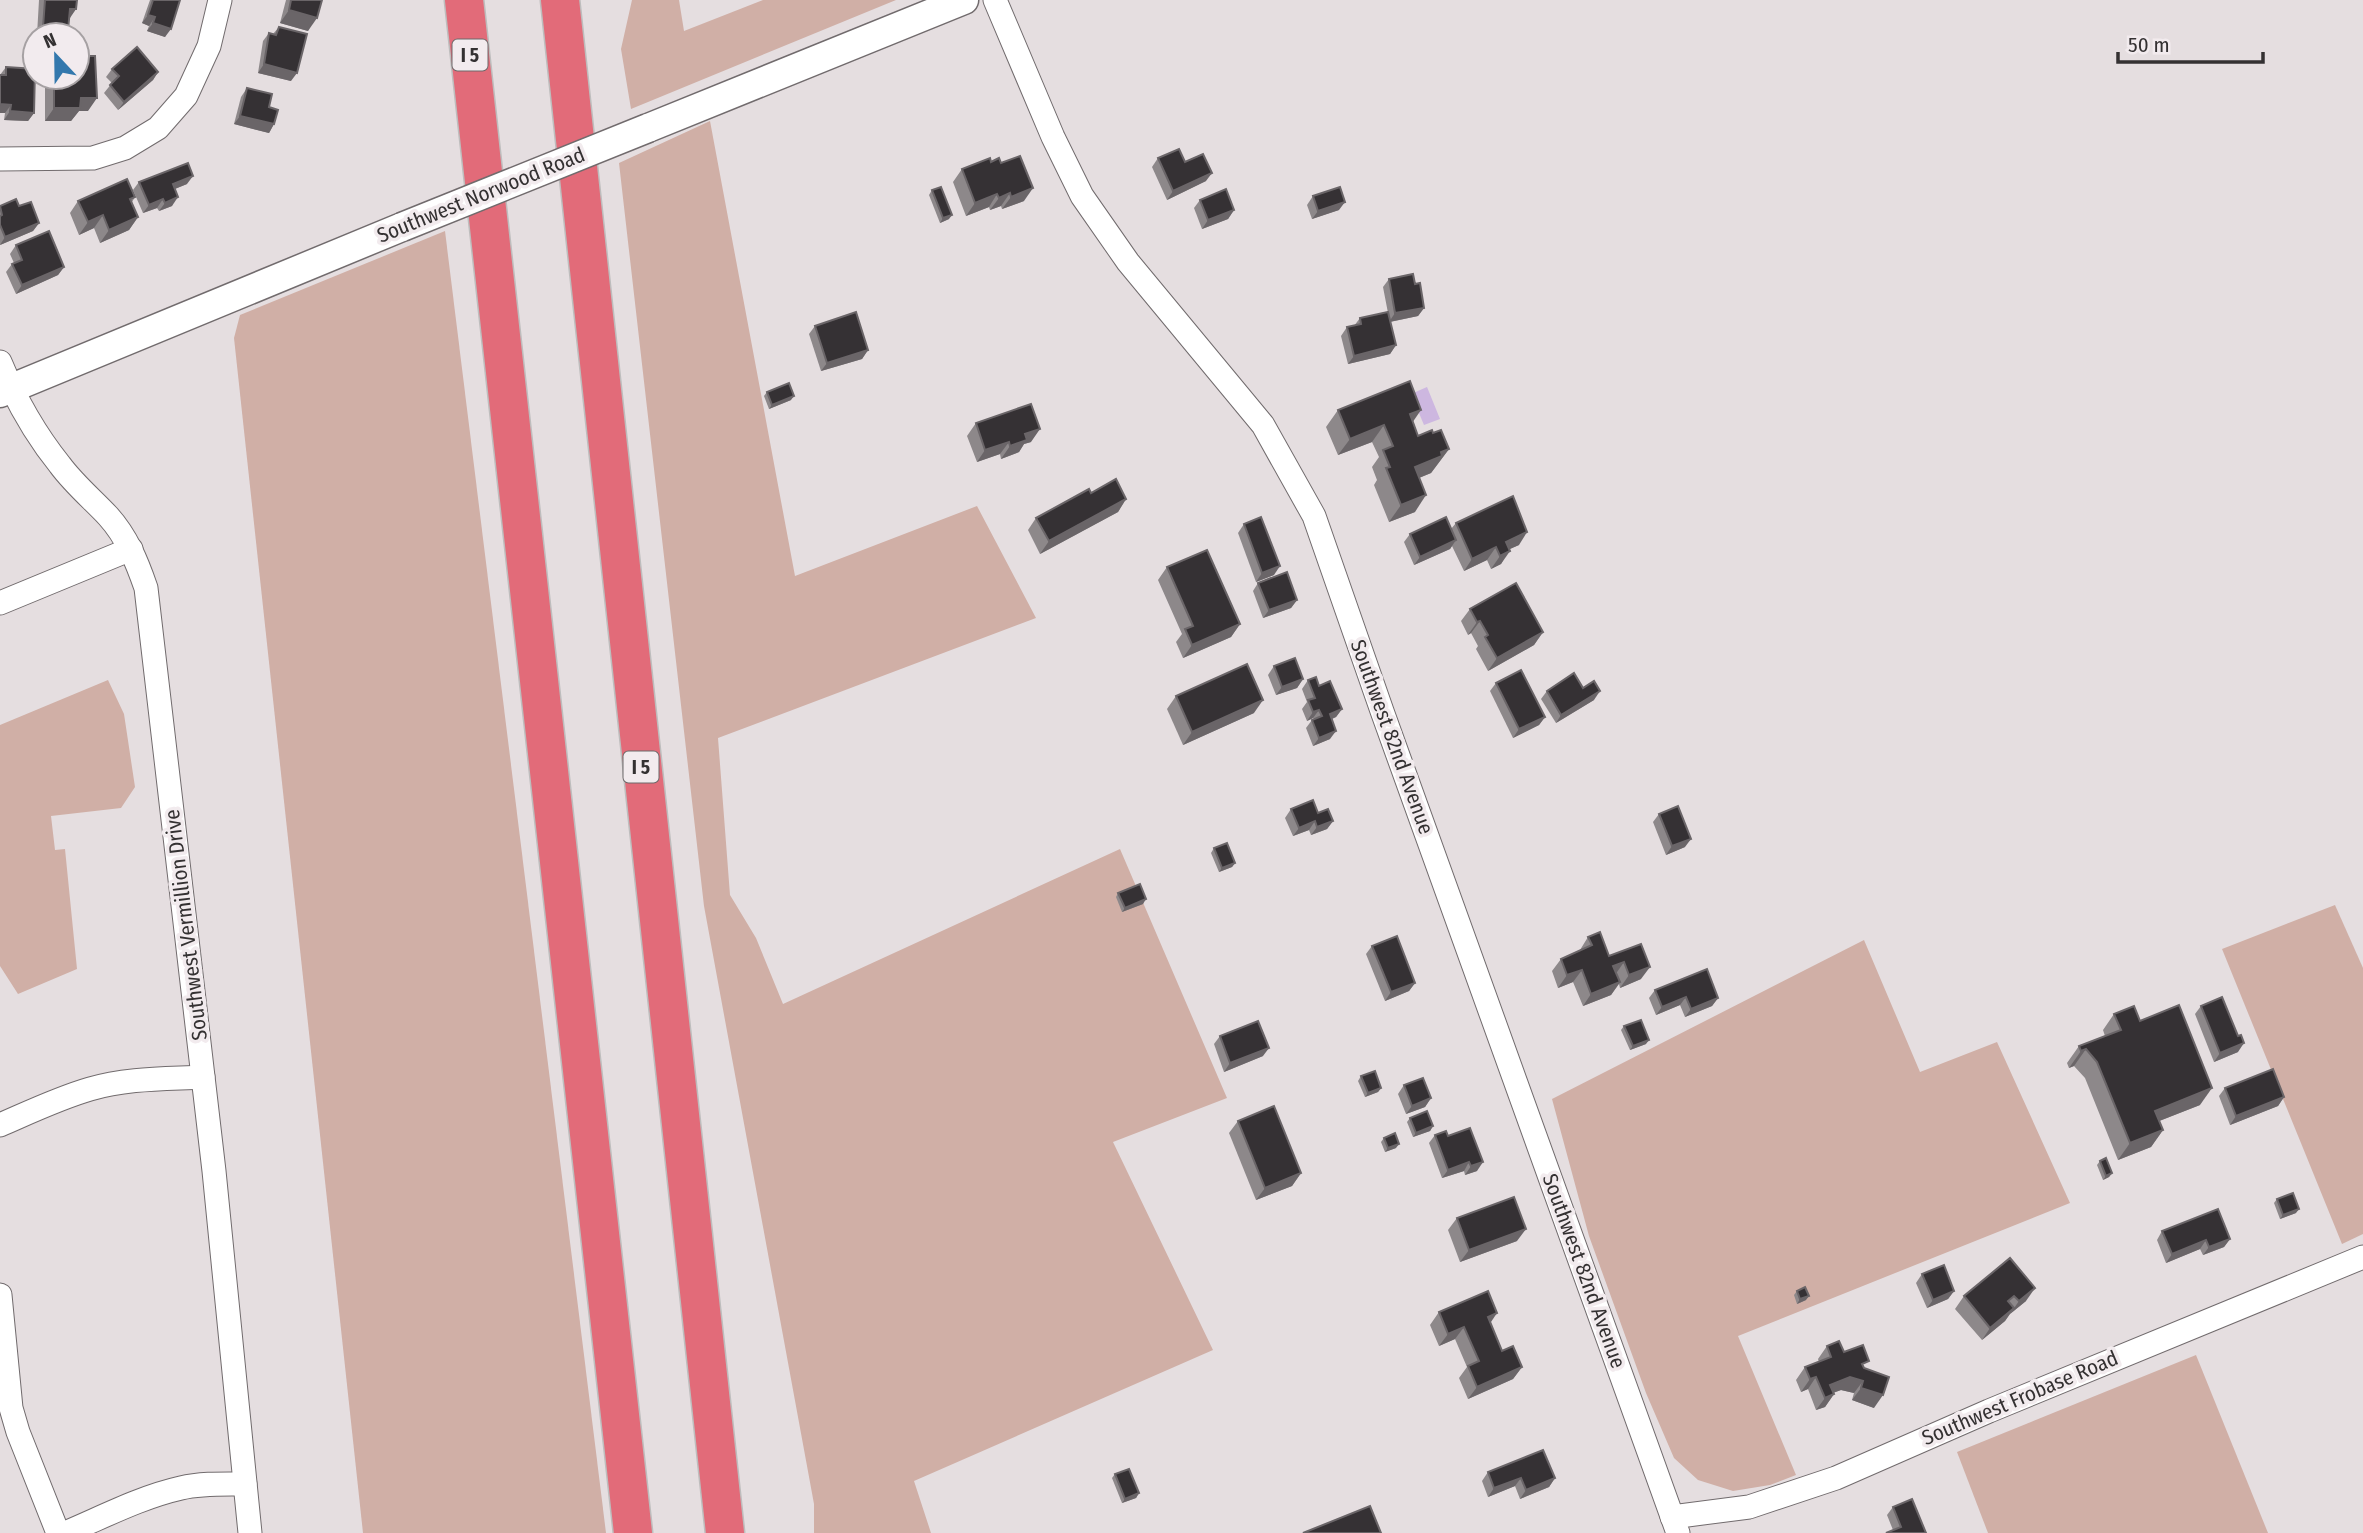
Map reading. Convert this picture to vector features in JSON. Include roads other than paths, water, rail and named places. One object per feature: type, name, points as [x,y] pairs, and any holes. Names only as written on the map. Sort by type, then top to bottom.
[{"type":"highway","name":"I 5","points":[[464,0],[632,1533]]},
{"type":"highway","name":"I 5","points":[[560,0],[725,1533]]},
{"type":"street","points":[[0,159],[93,158],[125,148],[158,128],[186,96],[209,46],[220,0]]},
{"type":"street","name":"Southwest Norwood Road","points":[[6,391],[402,227],[964,0]]},
{"type":"street","name":"Southwest 82nd Avenue","points":[[995,0],[1082,196],[1128,262],[1263,425],[1314,516],[1675,1525]]},
{"type":"street","name":"Southwest Vermillion Drive","points":[[0,362],[6,391],[58,464],[110,519],[131,549],[146,588],[203,1077],[250,1533]]},
{"type":"street","points":[[0,603],[131,549]]},
{"type":"street","points":[[0,1125],[62,1098],[93,1088],[129,1081],[203,1077]]},
{"type":"street","name":"Southwest Frobase Road","points":[[1675,1525],[1749,1507],[1836,1478],[1989,1411],[2363,1257]]},
{"type":"street","points":[[0,1295],[11,1408],[58,1533]]},
{"type":"street","points":[[65,1533],[180,1488],[204,1484],[246,1484]]}]
